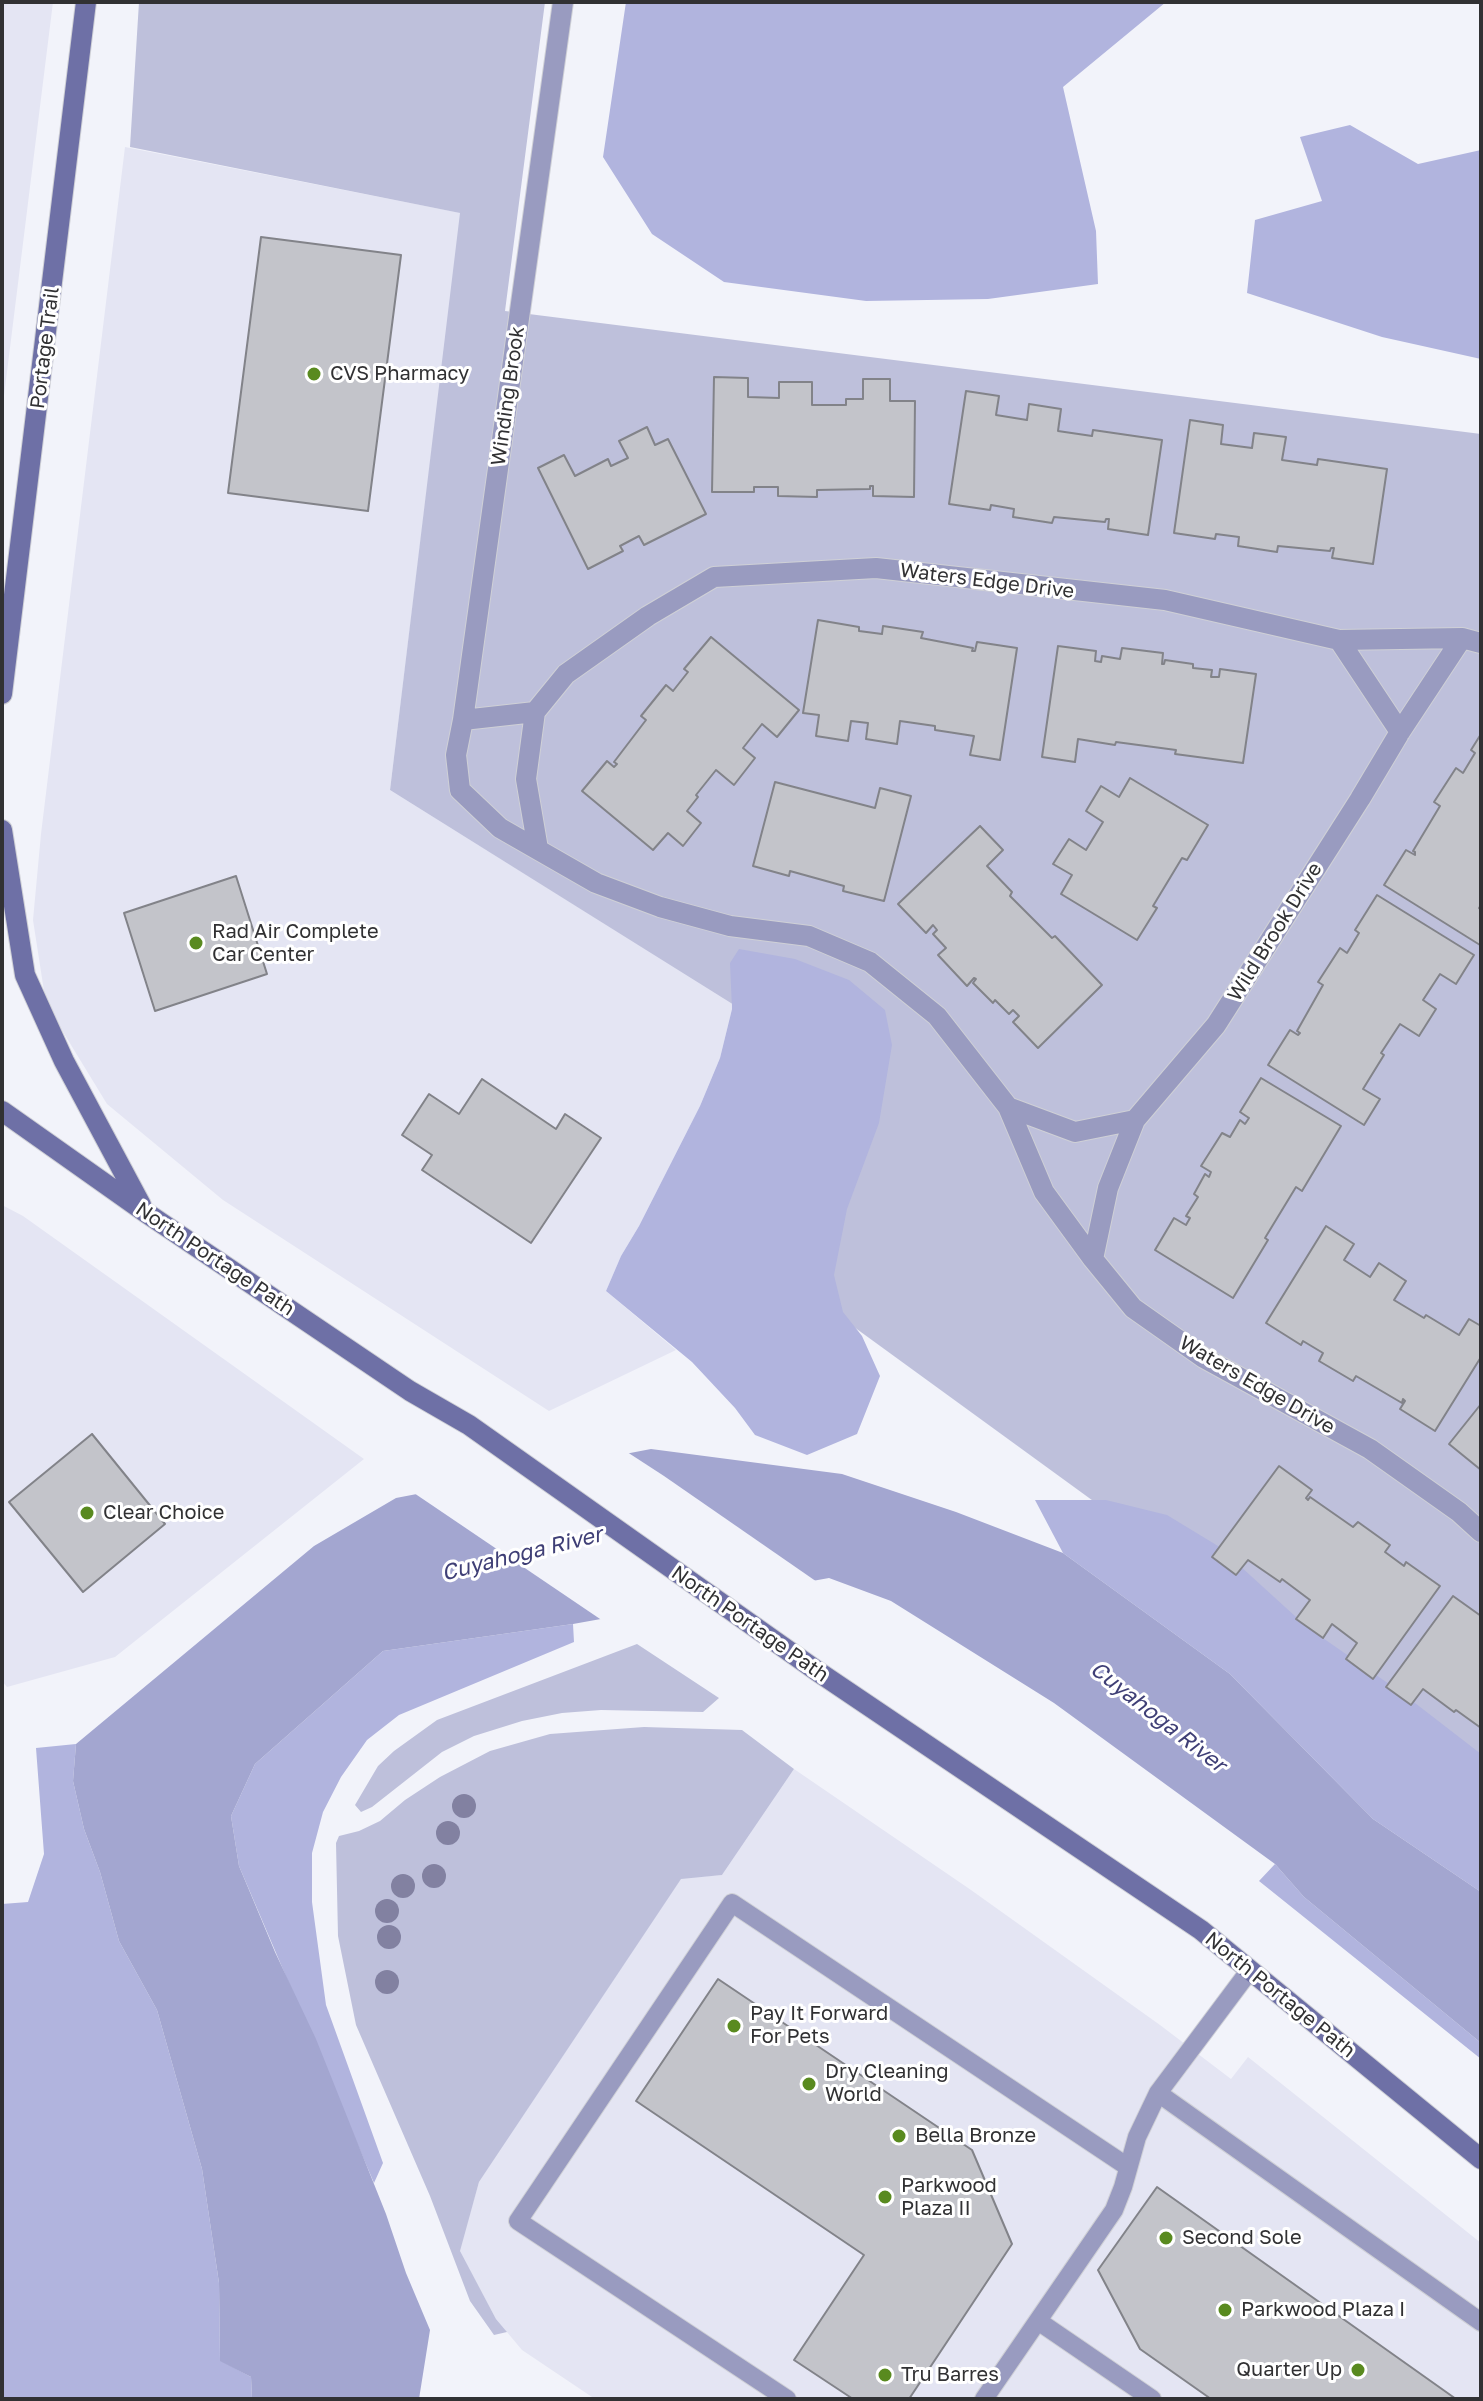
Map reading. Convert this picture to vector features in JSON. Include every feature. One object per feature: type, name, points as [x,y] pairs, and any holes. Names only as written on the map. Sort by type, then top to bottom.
[{"type":"main road","name":"Portage Trail","points":[[2,694],[86,2]]},
{"type":"main road","points":[[2,830],[25,975],[64,1061],[145,1212]]},
{"type":"main road","name":"North Portage Path","points":[[2,1111],[410,1391],[469,1425],[817,1671],[1201,1930],[1481,2159]]},
{"type":"street","name":"Winding Brook","points":[[460,790],[456,755],[563,2]]},
{"type":"street","name":"Waters Edge Drive","points":[[535,712],[566,674],[648,616],[714,577],[876,568],[1165,600],[1339,640],[1472,641]]},
{"type":"street","points":[[1339,640],[1400,732]]},
{"type":"street","name":"Wild Brook Drive","points":[[1093,1259],[1108,1188],[1135,1120],[1216,1025],[1400,732],[1472,641]]},
{"type":"street","points":[[463,720],[535,712],[526,779],[538,849]]},
{"type":"street","name":"Waters Edge Drive","points":[[460,790],[500,828],[596,883],[660,907],[730,926],[809,936],[870,962],[937,1016],[1008,1107],[1044,1192],[1133,1308],[1204,1358],[1370,1449],[1459,1512],[1481,1532]]},
{"type":"street","points":[[1008,1107],[1075,1132],[1135,1120]]},
{"type":"lane","points":[[787,2399],[518,2221],[732,1903],[1128,2167]]},
{"type":"lane","points":[[984,2399],[1114,2210],[1137,2137],[1158,2093],[1250,1970]]},
{"type":"lane","points":[[1158,2093],[1481,2322]]},
{"type":"lane","points":[[1038,2321],[1152,2399]]},
{"type":"shaded area","points":[[2,2],[53,2],[2,412]]},
{"type":"shaded area","points":[[139,2],[545,2],[505,311],[1481,434],[1481,1783],[700,1215],[803,1048],[390,790],[460,213],[130,147]]},
{"type":"shaded area","points":[[626,2],[1166,2],[1063,87],[1096,231],[1098,284],[988,299],[866,301],[724,282],[652,234],[603,157]]},
{"type":"shaded area","points":[[1350,125],[1418,164],[1481,150],[1481,359],[1382,337],[1247,293],[1255,220],[1322,201],[1300,137]]},
{"type":"shaded area","points":[[125,147],[461,213],[390,790],[731,1002],[720,1058],[700,1106],[621,1256],[606,1291],[676,1350],[549,1411],[223,1200],[107,1104],[46,1004],[33,920]]},
{"type":"shaded area","points":[[739,949],[795,959],[849,980],[885,1010],[892,1045],[879,1123],[847,1209],[834,1275],[843,1312],[862,1336],[880,1376],[857,1434],[807,1455],[755,1435],[735,1408],[692,1362],[606,1291],[621,1256],[700,1106],[720,1058],[732,1009],[730,963]]},
{"type":"shaded area","points":[[2,1205],[23,1216],[364,1459],[115,1657],[7,1687],[2,1681]]},
{"type":"shaded area","points":[[1035,1500],[1106,1500],[1167,1515],[1218,1546],[1307,1627],[1402,1693],[1481,1754],[1481,1892],[1373,1819],[1230,1674],[1063,1553]]},
{"type":"shaded area","points":[[573,1624],[574,1642],[399,1715],[367,1740],[341,1777],[323,1812],[312,1853],[312,1902],[326,2005],[383,2163],[374,2183],[239,1866],[231,1816],[255,1764],[383,1651]]},
{"type":"shaded area","points":[[637,1644],[719,1698],[703,1712],[601,1710],[562,1713],[522,1721],[474,1736],[442,1752],[372,1807],[361,1812],[355,1805],[378,1766],[437,1720]]},
{"type":"shaded area","points":[[644,1727],[742,1730],[794,1769],[722,1875],[681,1879],[479,2182],[460,2251],[496,2319],[507,2332],[494,2335],[470,2301],[430,2196],[356,2025],[338,1936],[336,1843],[339,1836],[380,1821],[440,1777],[490,1751],[550,1734]]},
{"type":"shaded area","points":[[76,1744],[73,1781],[84,1829],[100,1872],[119,1941],[157,2010],[202,2169],[219,2283],[220,2360],[251,2377],[252,2399],[2,2399],[2,1904],[28,1902],[44,1854],[36,1748]]},
{"type":"shaded area","points":[[794,1769],[971,1890],[1231,2079],[1248,2057],[1481,2243],[1481,2399],[595,2399],[522,2350],[496,2319],[459,2251],[479,2182],[681,1878],[722,1875]]},
{"type":"shaded area","points":[[1275,1864],[1304,1897],[1481,2043],[1481,2059],[1259,1881]]},
{"type":"water","name":"Cuyahoga River","points":[[651,1449],[842,1474],[956,1512],[1063,1553],[1230,1674],[1373,1819],[1481,1892],[1481,2043],[1304,1897],[1275,1864],[1054,1703],[891,1601],[829,1578],[573,1624],[383,1651],[255,1764],[231,1816],[239,1866],[316,2039],[430,2330],[419,2399],[252,2399],[251,2377],[220,2361],[219,2283],[202,2169],[157,2010],[119,1941],[100,1872],[84,1829],[73,1781],[76,1744],[314,1546],[396,1498]]},
{"type":"pier","points":[[624,1450],[820,1584],[606,1623],[411,1491]]},
{"type":"building","name":"CVS Pharmacy","points":[[261,237],[401,255],[368,511],[228,493]]},
{"type":"building","points":[[714,377],[748,378],[748,397],[779,398],[779,382],[812,382],[812,405],[846,405],[846,399],[863,399],[863,379],[890,379],[890,401],[915,401],[914,497],[873,496],[873,486],[870,489],[817,490],[817,497],[778,496],[778,487],[754,487],[754,492],[712,492]]},
{"type":"building","points":[[966,391],[999,396],[996,415],[1027,420],[1029,404],[1061,409],[1058,431],[1092,436],[1093,430],[1162,440],[1148,535],[1108,529],[1109,519],[1105,522],[1054,517],[1052,523],[1013,517],[1014,509],[991,505],[990,510],[949,504]]},
{"type":"building","points":[[1190,420],[1223,425],[1221,444],[1252,448],[1254,433],[1286,437],[1282,460],[1317,465],[1318,459],[1387,469],[1373,564],[1332,558],[1334,548],[1330,551],[1278,546],[1277,552],[1238,546],[1239,537],[1216,534],[1215,539],[1174,533]]},
{"type":"building","points":[[647,427],[655,445],[668,439],[706,514],[644,545],[639,536],[620,546],[623,551],[588,569],[538,468],[564,455],[575,476],[608,459],[611,466],[628,458],[619,441]]},
{"type":"building","points":[[818,620],[882,634],[883,626],[923,632],[921,638],[973,648],[972,651],[975,651],[977,642],[1017,648],[1000,760],[970,755],[974,736],[900,721],[897,744],[866,739],[868,723],[851,721],[848,741],[816,736],[819,715],[803,713]]},
{"type":"building","points":[[711,637],[799,710],[777,737],[762,724],[743,748],[755,758],[734,785],[716,770],[687,811],[701,823],[683,846],[668,833],[653,850],[582,791],[607,761],[614,767],[617,764],[614,762],[646,720],[641,716],[666,685],[673,691],[688,672],[684,669]]},
{"type":"building","points":[[1058,646],[1096,651],[1095,661],[1101,662],[1102,656],[1120,659],[1122,648],[1163,653],[1162,664],[1165,660],[1193,664],[1193,668],[1212,670],[1211,677],[1219,677],[1220,669],[1256,674],[1243,763],[1175,754],[1176,750],[1078,739],[1075,762],[1042,757]]},
{"type":"building","points":[[1481,734],[1480,945],[1384,885],[1406,850],[1415,855],[1413,851],[1440,806],[1434,802],[1456,768],[1463,773],[1475,753],[1471,750]]},
{"type":"building","points":[[1130,778],[1208,825],[1187,860],[1182,858],[1137,940],[1061,894],[1072,875],[1053,864],[1069,839],[1086,850],[1103,822],[1086,811],[1101,786],[1119,797]]},
{"type":"building","points":[[775,782],[875,808],[880,788],[911,796],[884,901],[843,891],[844,886],[790,871],[789,876],[753,866]]},
{"type":"building","points":[[980,826],[1003,850],[987,866],[1012,892],[1010,896],[1052,938],[1055,936],[1102,985],[1038,1048],[1013,1022],[1019,1016],[1013,1010],[1009,1014],[995,1000],[993,1003],[973,983],[976,979],[967,986],[938,955],[946,948],[933,934],[937,930],[933,925],[926,933],[898,904]]},
{"type":"building","name":"Rad Air Complete Car Center","points":[[236,876],[267,974],[155,1011],[124,913]]},
{"type":"building","points":[[1377,895],[1474,955],[1456,984],[1440,974],[1423,1000],[1436,1009],[1419,1036],[1400,1024],[1381,1053],[1384,1055],[1363,1089],[1380,1099],[1364,1125],[1268,1065],[1290,1030],[1298,1035],[1300,1033],[1297,1031],[1323,985],[1318,982],[1340,948],[1347,953],[1359,933],[1355,930]]},
{"type":"building","points":[[1261,1078],[1341,1126],[1302,1191],[1296,1187],[1233,1298],[1155,1250],[1174,1218],[1186,1225],[1190,1218],[1186,1216],[1198,1197],[1194,1194],[1205,1174],[1209,1177],[1211,1172],[1201,1166],[1222,1133],[1230,1137],[1240,1120],[1245,1124],[1249,1118],[1240,1112]]},
{"type":"building","points":[[482,1079],[556,1129],[565,1114],[601,1138],[531,1243],[422,1170],[432,1155],[402,1135],[429,1094],[459,1114]]},
{"type":"building","points":[[1326,1226],[1354,1244],[1344,1260],[1370,1277],[1379,1263],[1406,1281],[1394,1300],[1459,1335],[1469,1319],[1481,1326],[1481,1357],[1435,1431],[1400,1409],[1405,1401],[1403,1399],[1402,1403],[1356,1376],[1353,1381],[1319,1361],[1323,1353],[1303,1341],[1301,1345],[1266,1323]]},
{"type":"building","points":[[1481,1404],[1481,1470],[1449,1444]]},
{"type":"building","name":"Clear Choice","points":[[92,1434],[165,1524],[83,1592],[9,1502]]},
{"type":"building","points":[[1279,1466],[1312,1490],[1306,1498],[1308,1500],[1310,1497],[1353,1527],[1358,1522],[1390,1545],[1385,1552],[1404,1566],[1406,1562],[1440,1586],[1373,1679],[1346,1659],[1357,1643],[1332,1624],[1323,1638],[1296,1619],[1310,1600],[1282,1579],[1280,1582],[1248,1560],[1236,1575],[1212,1557]]},
{"type":"building","points":[[1453,1596],[1481,1616],[1481,1728],[1423,1689],[1411,1705],[1386,1687]]},
{"type":"building","name":"Parkwood Plaza II","points":[[718,1979],[972,2150],[1012,2244],[909,2399],[853,2399],[794,2360],[864,2255],[636,2101]]},
{"type":"building","name":"Parkwood Plaza I","points":[[1157,2187],[1456,2399],[1211,2399],[1140,2349],[1098,2270]]},
{"type":"place","name":"CVS Pharmacy","points":[[314,374]]},
{"type":"place","name":"Rad Air Complete Car Center","points":[[196,943]]},
{"type":"place","name":"Clear Choice","points":[[87,1513]]},
{"type":"place","name":"Pay It Forward For Pets","points":[[734,2026]]},
{"type":"place","name":"Dry Cleaning World","points":[[809,2084]]},
{"type":"place","name":"Bella Bronze","points":[[899,2136]]},
{"type":"place","name":"Parkwood Plaza II","points":[[885,2197]]},
{"type":"place","name":"Second Sole","points":[[1166,2238]]},
{"type":"place","name":"Parkwood Plaza I","points":[[1225,2310]]},
{"type":"place","name":"Quarter Up","points":[[1358,2370]]},
{"type":"place","name":"Tru Barres","points":[[885,2375]]}]
